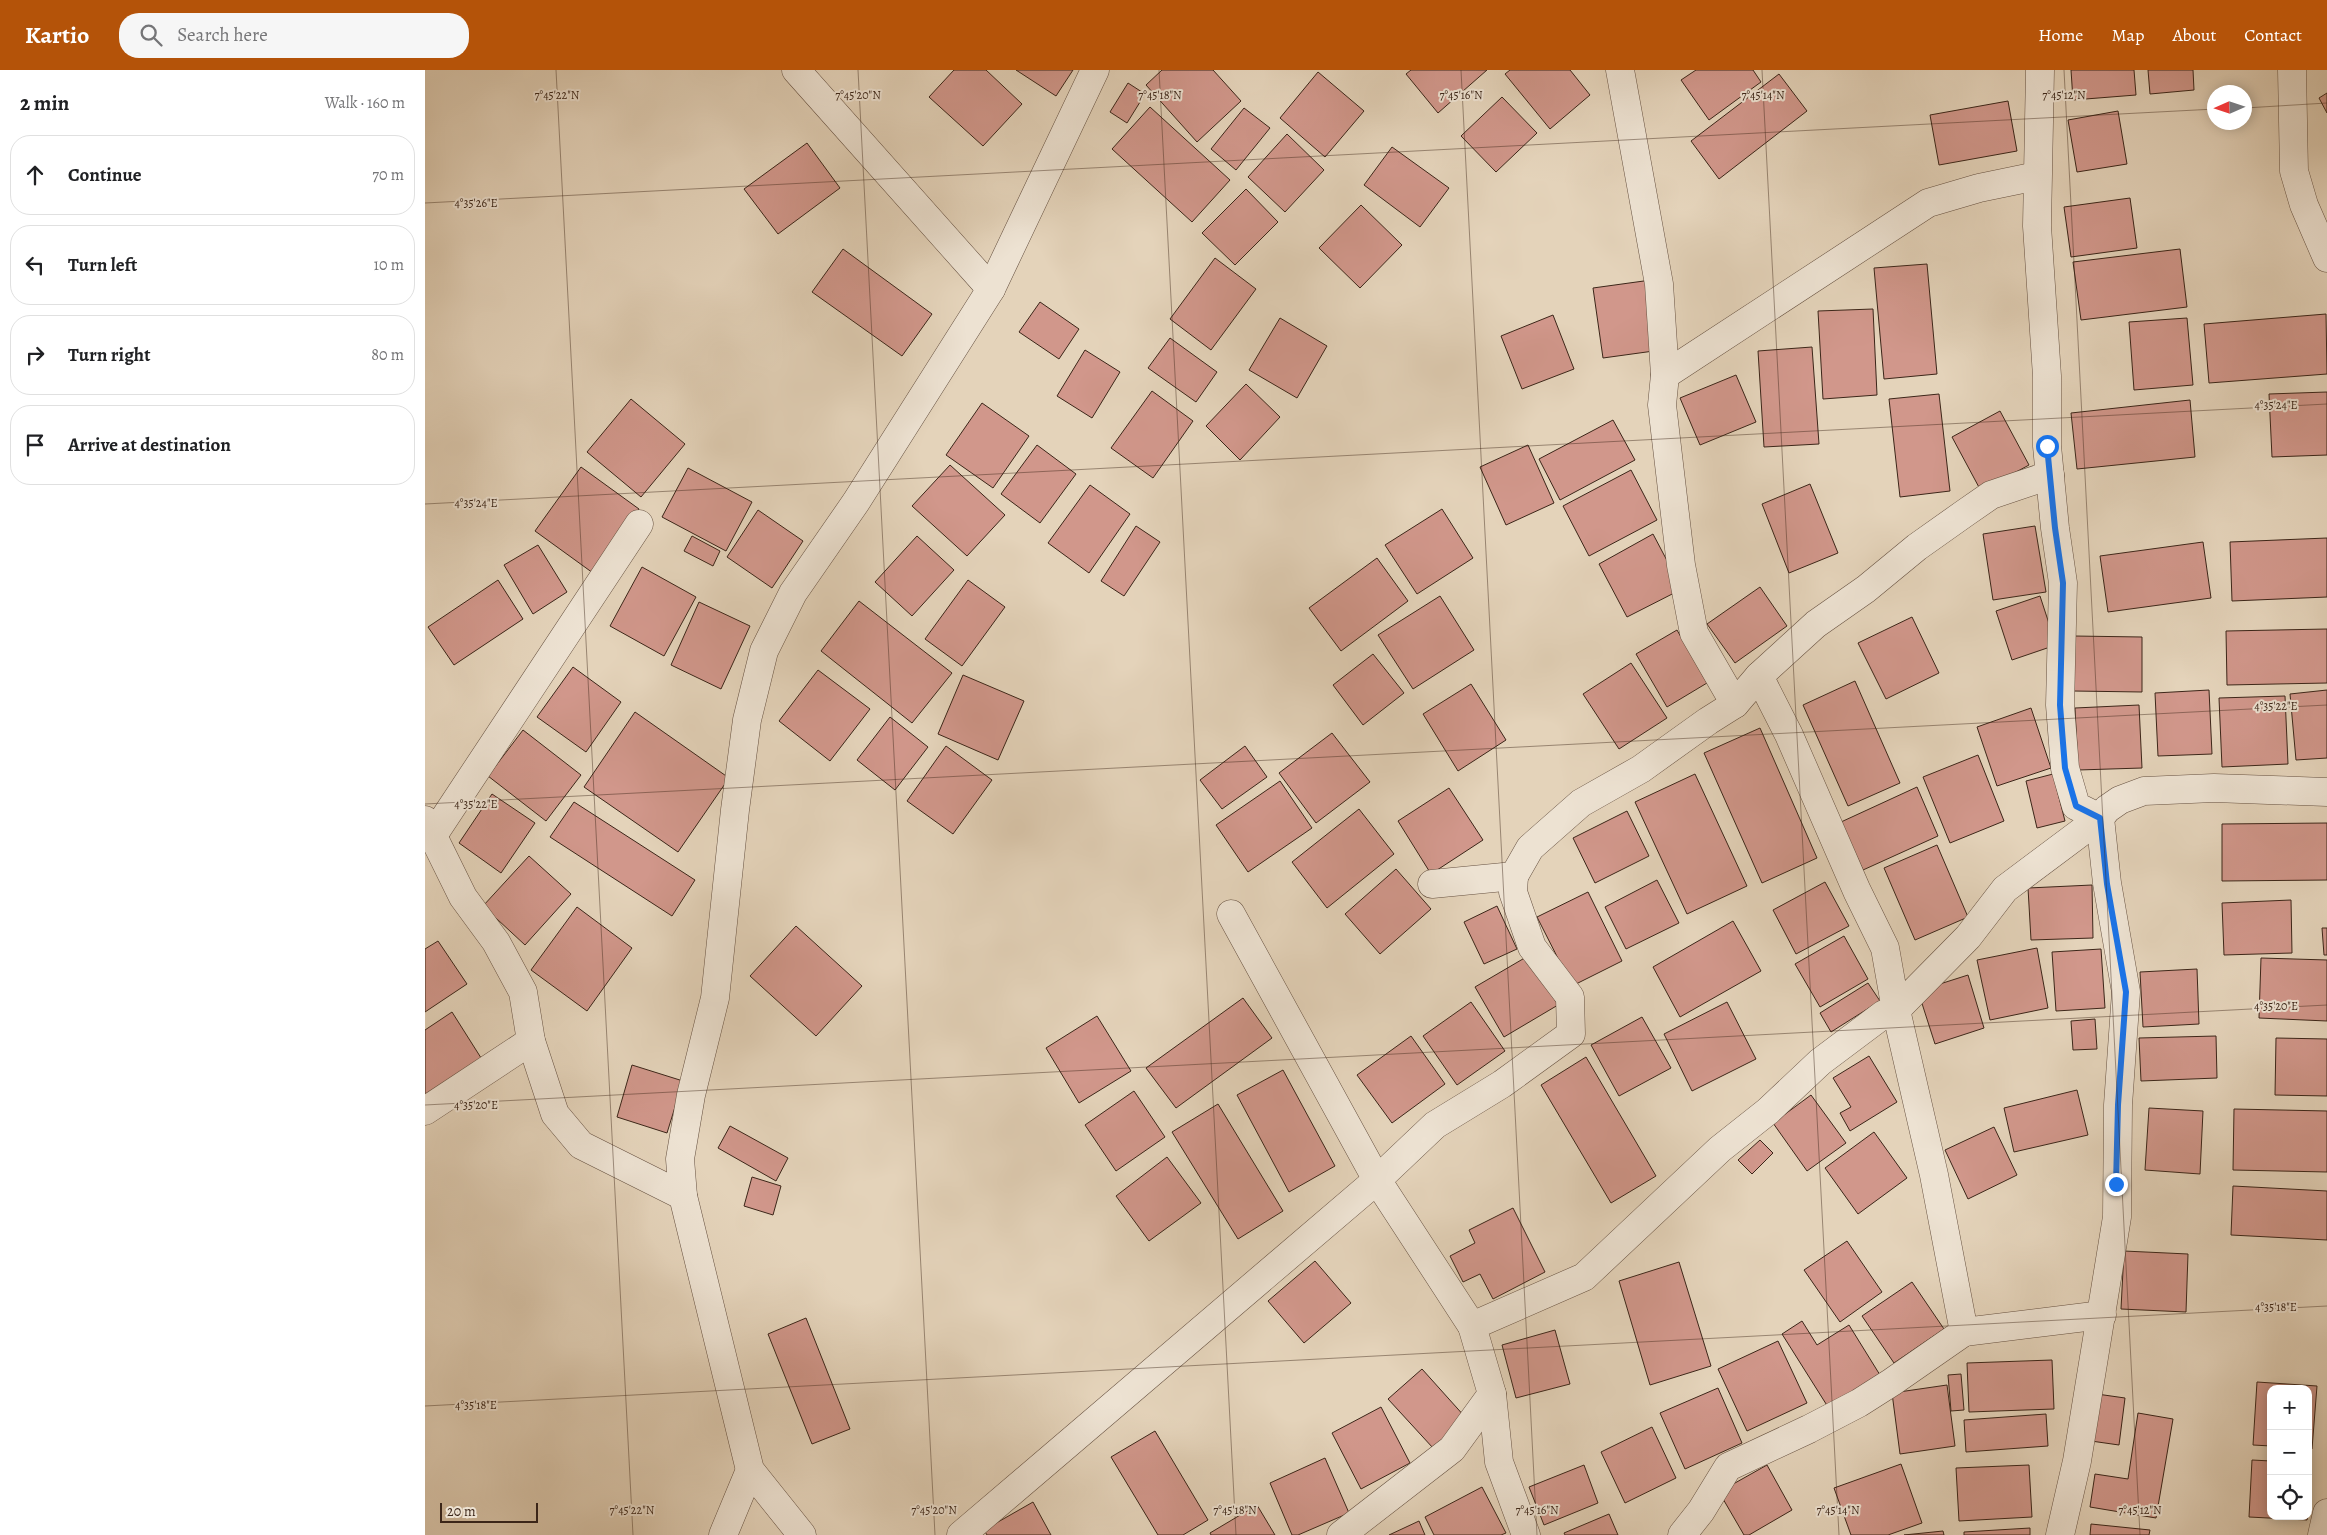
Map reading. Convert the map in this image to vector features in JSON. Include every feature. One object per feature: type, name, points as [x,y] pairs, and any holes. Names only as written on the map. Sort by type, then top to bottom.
[{"type":"street","points":[[796,70],[991,289]]},
{"type":"street","points":[[802,1535],[750,1470],[683,1196],[680,1158],[691,1095],[715,998],[747,720],[764,651],[793,593],[856,502],[991,289],[1095,70]]},
{"type":"street","points":[[1620,70],[1659,284],[1665,375],[1662,405],[1681,565],[1694,633],[1735,704]]},
{"type":"street","points":[[2039,70],[2037,226],[2047,376],[2047,446],[2055,528],[2063,583],[2060,705],[2065,768],[2076,806],[2100,818]]},
{"type":"street","points":[[2292,70],[2294,171],[2304,205],[2327,258]]},
{"type":"street","points":[[1665,375],[1928,203],[1979,188],[2037,176]]},
{"type":"street","points":[[961,1535],[1377,1180],[1435,1126],[1501,1084],[1571,1034],[1570,997],[1532,947],[1513,892],[1514,876],[1530,848],[1581,803],[1641,769],[1735,704],[1759,676],[1815,624],[1866,589],[1917,547],[1991,495],[2050,475]]},
{"type":"street","points":[[639,524],[429,828],[463,897],[496,942],[523,992],[531,1041],[555,1114],[581,1145],[683,1196]]},
{"type":"street","points":[[1759,676],[1789,735],[1857,891],[1885,948],[1934,1175],[1964,1332]]},
{"type":"street","points":[[1473,1326],[1584,1277],[1720,1149],[1768,1111],[1820,1062],[1884,1014],[1897,1010],[1968,937],[2005,889],[2100,818],[2120,800],[2144,791],[2214,788],[2327,792]]},
{"type":"street","points":[[2060,1535],[2077,1462],[2117,1217],[2118,1105],[2126,992],[2107,884],[2100,818]]},
{"type":"street","points":[[1433,884],[1514,876]]},
{"type":"street","points":[[1231,914],[1377,1180],[1473,1326],[1492,1394],[1499,1462],[1526,1535]]},
{"type":"street","points":[[425,1111],[531,1041]]},
{"type":"street","points":[[1683,1535],[1701,1512],[1728,1467],[1859,1403],[1964,1332],[2102,1315]]},
{"type":"street","points":[[1341,1535],[1452,1449],[1492,1394]]},
{"type":"street","points":[[723,1535],[750,1470]]},
{"type":"street","points":[[2322,1535],[2327,1513]]},
{"type":"building","points":[[954,70],[986,70],[1022,104],[983,146],[929,97]]},
{"type":"building","points":[[1016,70],[1073,70],[1056,96]]},
{"type":"building","points":[[1162,70],[1213,70],[1241,101],[1197,142],[1146,85]]},
{"type":"building","points":[[1411,70],[1487,70],[1438,113],[1406,74]]},
{"type":"building","points":[[1510,70],[1570,70],[1590,95],[1550,129],[1505,74]]},
{"type":"building","points":[[1696,70],[1753,70],[1761,82],[1709,120],[1681,80]]},
{"type":"building","points":[[2071,70],[2134,70],[2136,95],[2073,100]]},
{"type":"building","points":[[2148,70],[2193,70],[2194,90],[2150,94]]},
{"type":"building","points":[[1318,72],[1364,111],[1325,157],[1280,118]]},
{"type":"building","points":[[1779,74],[1807,111],[1719,179],[1691,141]]},
{"type":"building","points":[[1128,83],[1145,94],[1127,123],[1110,112]]},
{"type":"building","points":[[2327,93],[2327,113],[2319,98]]},
{"type":"building","points":[[1502,97],[1537,133],[1496,172],[1461,136]]},
{"type":"building","points":[[2008,101],[2017,151],[1939,165],[1930,115]]},
{"type":"building","points":[[1150,107],[1230,180],[1192,222],[1112,149]]},
{"type":"building","points":[[1244,108],[1270,128],[1236,170],[1211,149]]},
{"type":"building","points":[[2118,111],[2127,164],[2077,172],[2068,120]]},
{"type":"building","points":[[1287,134],[1324,170],[1285,212],[1248,177]]},
{"type":"building","points":[[807,143],[840,188],[778,234],[744,189]]},
{"type":"building","points":[[1392,147],[1449,188],[1420,227],[1364,185]]},
{"type":"building","points":[[1246,189],[1278,222],[1235,265],[1202,233]]},
{"type":"building","points":[[2130,198],[2137,248],[2071,257],[2064,207]]},
{"type":"building","points":[[1361,205],[1402,245],[1360,288],[1319,248]]},
{"type":"building","points":[[843,249],[932,314],[902,356],[812,292]]},
{"type":"building","points":[[2180,249],[2187,307],[2081,320],[2073,262]]},
{"type":"building","points":[[1215,258],[1256,289],[1211,350],[1170,319]]},
{"type":"building","points":[[1927,264],[1937,374],[1884,379],[1874,268]]},
{"type":"building","points":[[1651,280],[1661,350],[1603,358],[1593,288]]},
{"type":"building","points":[[1040,302],[1079,329],[1059,359],[1019,332]]},
{"type":"building","points":[[1873,309],[1877,395],[1823,399],[1818,311]]},
{"type":"building","points":[[2326,314],[2327,374],[2209,383],[2204,324]]},
{"type":"building","points":[[1553,315],[1574,369],[1522,389],[1501,336]]},
{"type":"building","points":[[1280,318],[1327,346],[1297,398],[1249,370]]},
{"type":"building","points":[[2187,318],[2193,385],[2134,390],[2129,322]]},
{"type":"building","points":[[1170,338],[1217,372],[1196,402],[1148,368]]},
{"type":"building","points":[[1812,347],[1819,444],[1764,447],[1758,351]]},
{"type":"building","points":[[1085,350],[1120,372],[1092,418],[1057,396]]},
{"type":"building","points":[[1736,375],[1756,422],[1700,445],[1680,398]]},
{"type":"building","points":[[1246,384],[1280,417],[1240,460],[1206,426]]},
{"type":"building","points":[[1152,391],[1193,421],[1153,478],[1111,448]]},
{"type":"building","points":[[2327,392],[2327,455],[2272,457],[2269,394]]},
{"type":"building","points":[[1939,394],[1950,491],[1900,497],[1889,399]]},
{"type":"building","points":[[631,399],[685,444],[641,497],[587,452]]},
{"type":"building","points":[[2190,400],[2195,457],[2077,469],[2071,413]]},
{"type":"building","points":[[982,403],[1029,436],[993,488],[946,455]]},
{"type":"building","points":[[2000,411],[2029,465],[1981,491],[1952,437]]},
{"type":"building","points":[[1613,420],[1635,460],[1560,500],[1539,459]]},
{"type":"building","points":[[1037,445],[1076,474],[1040,523],[1001,494]]},
{"type":"building","points":[[1528,445],[1554,503],[1506,525],[1480,467]]},
{"type":"building","points":[[950,465],[1005,515],[967,556],[912,506]]},
{"type":"building","points":[[581,467],[639,509],[593,573],[535,531]]},
{"type":"building","points":[[688,468],[752,502],[726,551],[662,517]]},
{"type":"building","points":[[1631,470],[1657,520],[1589,556],[1563,506]]},
{"type":"building","points":[[1810,484],[1838,553],[1789,573],[1762,504]]},
{"type":"building","points":[[1090,485],[1130,514],[1089,573],[1048,543]]},
{"type":"building","points":[[1442,509],[1473,558],[1417,594],[1385,545]]},
{"type":"building","points":[[758,510],[803,541],[772,588],[727,557]]},
{"type":"building","points":[[1136,526],[1160,542],[1124,596],[1101,581]]},
{"type":"building","points":[[2035,526],[2046,592],[1993,600],[1983,534]]},
{"type":"building","points":[[1653,534],[1682,589],[1627,617],[1599,564]]},
{"type":"building","points":[[692,536],[720,551],[713,566],[684,551]]},
{"type":"building","points":[[917,536],[954,570],[912,616],[875,582]]},
{"type":"building","points":[[2327,538],[2327,597],[2232,601],[2230,542]]},
{"type":"building","points":[[2203,542],[2211,598],[2108,612],[2100,556]]},
{"type":"building","points":[[538,545],[567,592],[533,614],[504,565]]},
{"type":"building","points":[[1377,558],[1408,601],[1341,651],[1309,608]]},
{"type":"building","points":[[642,567],[696,597],[664,656],[610,626]]},
{"type":"building","points":[[498,580],[523,619],[454,665],[428,627]]},
{"type":"building","points":[[968,580],[1005,607],[962,666],[925,639]]},
{"type":"building","points":[[1760,587],[1787,626],[1735,663],[1707,624]]},
{"type":"building","points":[[1440,596],[1474,650],[1413,689],[1378,635]]},
{"type":"building","points":[[2040,596],[2056,645],[2012,660],[1996,611]]},
{"type":"building","points":[[859,601],[952,673],[912,723],[821,651]]},
{"type":"building","points":[[699,602],[750,626],[721,689],[671,665]]},
{"type":"building","points":[[1912,617],[1939,673],[1886,699],[1858,643]]},
{"type":"building","points":[[2327,629],[2327,683],[2227,685],[2226,631]]},
{"type":"building","points":[[1677,630],[1707,683],[1667,707],[1636,654]]},
{"type":"building","points":[[2074,636],[2142,637],[2142,692],[2073,691]]},
{"type":"building","points":[[1373,654],[1404,693],[1363,725],[1333,685]]},
{"type":"building","points":[[1631,663],[1667,718],[1619,749],[1583,694]]},
{"type":"building","points":[[573,667],[621,702],[586,752],[537,717]]},
{"type":"building","points":[[818,670],[870,709],[830,761],[779,721]]},
{"type":"building","points":[[963,675],[1024,701],[998,760],[938,734]]},
{"type":"building","points":[[1855,681],[1900,783],[1848,806],[1803,705]]},
{"type":"building","points":[[1471,684],[1506,740],[1458,771],[1423,714]]},
{"type":"building","points":[[2209,690],[2212,754],[2158,756],[2155,693]]},
{"type":"building","points":[[2327,690],[2327,758],[2296,760],[2290,694]]},
{"type":"building","points":[[2285,696],[2288,764],[2222,767],[2219,698]]},
{"type":"building","points":[[2139,705],[2142,768],[2078,770],[2075,708]]},
{"type":"building","points":[[2031,708],[2051,768],[1997,786],[1977,727]]},
{"type":"building","points":[[635,712],[729,778],[678,852],[584,787]]},
{"type":"building","points":[[890,717],[928,747],[895,790],[857,760]]},
{"type":"building","points":[[1760,728],[1817,858],[1762,883],[1704,753]]},
{"type":"building","points":[[523,730],[581,775],[546,821],[488,776]]},
{"type":"building","points":[[1332,733],[1370,782],[1316,823],[1279,773]]},
{"type":"building","points":[[946,746],[992,780],[953,834],[907,801]]},
{"type":"building","points":[[1245,746],[1267,777],[1222,809],[1200,780]]},
{"type":"building","points":[[1978,755],[2004,821],[1950,843],[1923,777]]},
{"type":"building","points":[[1695,774],[1747,886],[1687,914],[1635,802]]},
{"type":"building","points":[[2053,774],[2065,821],[2037,828],[2026,781]]},
{"type":"building","points":[[1280,781],[1312,828],[1248,872],[1216,825]]},
{"type":"building","points":[[1917,787],[1938,836],[1863,870],[1841,822]]},
{"type":"building","points":[[1449,788],[1483,840],[1431,874],[1398,821]]},
{"type":"building","points":[[492,794],[535,823],[501,873],[459,843]]},
{"type":"building","points":[[574,802],[695,880],[672,916],[550,837]]},
{"type":"building","points":[[1359,809],[1394,854],[1327,908],[1292,862]]},
{"type":"building","points":[[1627,811],[1649,856],[1595,883],[1573,838]]},
{"type":"building","points":[[2327,823],[2327,880],[2222,881],[2222,824]]},
{"type":"building","points":[[1937,845],[1968,917],[1915,940],[1884,868]]},
{"type":"building","points":[[529,856],[571,894],[525,945],[483,906]]},
{"type":"building","points":[[1396,869],[1431,909],[1380,954],[1345,914]]},
{"type":"building","points":[[1657,880],[1679,923],[1626,949],[1605,907]]},
{"type":"building","points":[[1825,882],[1849,926],[1796,954],[1773,910]]},
{"type":"building","points":[[2092,885],[2093,938],[2031,940],[2028,888]]},
{"type":"building","points":[[1588,892],[1622,961],[1572,986],[1537,917]]},
{"type":"building","points":[[2291,900],[2292,953],[2224,955],[2222,903]]},
{"type":"building","points":[[1497,906],[1517,949],[1484,964],[1464,922]]},
{"type":"building","points":[[577,907],[632,948],[587,1011],[531,970]]},
{"type":"building","points":[[1733,921],[1761,971],[1680,1017],[1653,967]]},
{"type":"building","points":[[796,926],[862,986],[816,1036],[750,976]]},
{"type":"building","points":[[2322,928],[2327,928],[2327,955],[2324,955]]},
{"type":"building","points":[[1844,936],[1868,979],[1820,1007],[1795,964]]},
{"type":"building","points":[[438,941],[467,984],[425,1012],[425,949]]},
{"type":"building","points":[[2037,948],[2048,1008],[1990,1020],[1977,960]]},
{"type":"building","points":[[2101,949],[2105,1008],[2056,1011],[2052,952]]},
{"type":"building","points":[[1528,956],[1558,1005],[1504,1037],[1475,987]]},
{"type":"building","points":[[2261,958],[2327,960],[2327,1021],[2259,1018]]},
{"type":"building","points":[[2197,969],[2199,1024],[2143,1027],[2140,972]]},
{"type":"building","points":[[1968,975],[1984,1028],[1935,1044],[1918,991]]},
{"type":"building","points":[[1868,983],[1880,1001],[1831,1032],[1820,1013]]},
{"type":"building","points":[[1243,998],[1272,1038],[1176,1108],[1146,1068]]},
{"type":"building","points":[[1471,1002],[1505,1051],[1457,1085],[1423,1036]]},
{"type":"building","points":[[1727,1002],[1756,1059],[1692,1091],[1664,1034]]},
{"type":"building","points":[[452,1012],[483,1061],[425,1100],[425,1030]]},
{"type":"building","points":[[1097,1016],[1131,1071],[1079,1103],[1046,1048]]},
{"type":"building","points":[[1642,1017],[1671,1068],[1619,1096],[1591,1045]]},
{"type":"building","points":[[2095,1019],[2097,1049],[2073,1050],[2071,1021]]},
{"type":"building","points":[[1411,1036],[1445,1084],[1392,1123],[1357,1075]]},
{"type":"building","points":[[2216,1036],[2217,1078],[2141,1081],[2139,1038]]},
{"type":"building","points":[[2276,1038],[2327,1039],[2327,1096],[2275,1095]]},
{"type":"building","points":[[1869,1056],[1897,1102],[1850,1131],[1840,1113],[1851,1107],[1833,1078]]},
{"type":"building","points":[[1586,1057],[1656,1176],[1611,1203],[1541,1085]]},
{"type":"building","points":[[632,1065],[683,1081],[667,1133],[617,1117]]},
{"type":"building","points":[[1283,1070],[1335,1166],[1289,1192],[1237,1095]]},
{"type":"building","points":[[2077,1090],[2088,1135],[2014,1152],[2004,1108]]},
{"type":"building","points":[[1134,1091],[1165,1137],[1116,1171],[1085,1125]]},
{"type":"building","points":[[1811,1095],[1846,1143],[1807,1171],[1773,1123]]},
{"type":"building","points":[[1218,1104],[1283,1211],[1238,1239],[1172,1132]]},
{"type":"building","points":[[2149,1108],[2203,1111],[2200,1174],[2145,1170]]},
{"type":"building","points":[[2234,1109],[2327,1111],[2327,1172],[2233,1170]]},
{"type":"building","points":[[730,1126],[788,1158],[776,1181],[718,1148]]},
{"type":"building","points":[[1994,1127],[2017,1175],[1968,1199],[1945,1150]]},
{"type":"building","points":[[1874,1132],[1907,1178],[1858,1214],[1825,1168]]},
{"type":"building","points":[[1760,1140],[1773,1153],[1752,1174],[1738,1160]]},
{"type":"building","points":[[1167,1157],[1201,1203],[1149,1241],[1116,1196]]},
{"type":"building","points":[[752,1177],[781,1186],[773,1215],[744,1206]]},
{"type":"building","points":[[2233,1186],[2327,1191],[2327,1240],[2231,1235]]},
{"type":"building","points":[[1513,1208],[1545,1272],[1493,1299],[1480,1274],[1463,1282],[1450,1256],[1475,1243],[1469,1230]]},
{"type":"building","points":[[1847,1241],[1882,1292],[1840,1322],[1804,1270]]},
{"type":"building","points":[[2124,1251],[2188,1254],[2186,1312],[2121,1309]]},
{"type":"building","points":[[1315,1261],[1351,1303],[1304,1343],[1268,1301]]},
{"type":"building","points":[[1679,1262],[1711,1366],[1650,1385],[1619,1281]]},
{"type":"building","points":[[1912,1282],[1944,1329],[1894,1363],[1862,1316]]},
{"type":"building","points":[[806,1318],[850,1429],[812,1444],[768,1334]]},
{"type":"building","points":[[1802,1321],[1817,1345],[1849,1325],[1880,1375],[1828,1407],[1782,1334]]},
{"type":"building","points":[[1555,1330],[1570,1384],[1516,1398],[1502,1345]]},
{"type":"building","points":[[1778,1341],[1807,1403],[1747,1431],[1718,1369]]},
{"type":"building","points":[[2052,1360],[2054,1409],[1969,1412],[1967,1363]]},
{"type":"building","points":[[1422,1369],[1466,1418],[1433,1448],[1388,1399]]},
{"type":"building","points":[[1961,1374],[1964,1410],[1951,1411],[1948,1375]]},
{"type":"building","points":[[2257,1382],[2302,1385],[2267,1385],[2267,1446],[2253,1445]]},
{"type":"building","points":[[1947,1385],[1955,1446],[1900,1454],[1892,1393]]},
{"type":"building","points":[[2312,1386],[2317,1386],[2312,1449]]},
{"type":"building","points":[[1718,1388],[1742,1443],[1685,1469],[1660,1413]]},
{"type":"building","points":[[2097,1394],[2125,1398],[2119,1445],[2091,1441]]},
{"type":"building","points":[[1381,1407],[1410,1463],[1361,1489],[1332,1433]]},
{"type":"building","points":[[2138,1413],[2173,1419],[2156,1518],[2090,1507],[2095,1474],[2128,1479]]},
{"type":"building","points":[[2046,1414],[2048,1446],[1966,1452],[1964,1420]]},
{"type":"building","points":[[1652,1427],[1676,1478],[1625,1503],[1601,1452]]},
{"type":"building","points":[[1155,1431],[1208,1520],[1183,1535],[1158,1535],[1111,1457]]},
{"type":"building","points":[[1325,1458],[1349,1513],[1298,1535],[1292,1535],[1270,1483]]},
{"type":"building","points":[[2252,1460],[2267,1461],[2267,1518],[2249,1517]]},
{"type":"building","points":[[1901,1464],[1922,1523],[1888,1535],[1851,1535],[1834,1488]]},
{"type":"building","points":[[1584,1465],[1598,1503],[1544,1525],[1529,1487]]},
{"type":"building","points":[[1767,1465],[1792,1510],[1749,1535],[1744,1535],[1719,1492]]},
{"type":"building","points":[[2029,1465],[2032,1517],[1959,1521],[1956,1468]]},
{"type":"building","points":[[1482,1487],[1506,1533],[1501,1535],[1434,1535],[1425,1517]]},
{"type":"building","points":[[1033,1502],[1051,1535],[987,1535],[984,1530]]},
{"type":"building","points":[[1257,1505],[1275,1535],[1211,1535],[1210,1533]]},
{"type":"building","points":[[1609,1514],[1618,1535],[1565,1535],[1564,1533]]},
{"type":"building","points":[[1419,1521],[1425,1535],[1389,1535]]},
{"type":"building","points":[[2091,1524],[2150,1530],[2149,1535],[2090,1535]]},
{"type":"building","points":[[2030,1528],[2030,1535],[1964,1535],[1964,1532]]},
{"type":"building","points":[[1943,1531],[1944,1535],[1904,1535]]},
{"type":"route","points":[[2047,446],[2055,528],[2063,583],[2060,705],[2065,768],[2076,806],[2100,818],[2107,884],[2126,992],[2118,1105],[2116,1184]]}]
